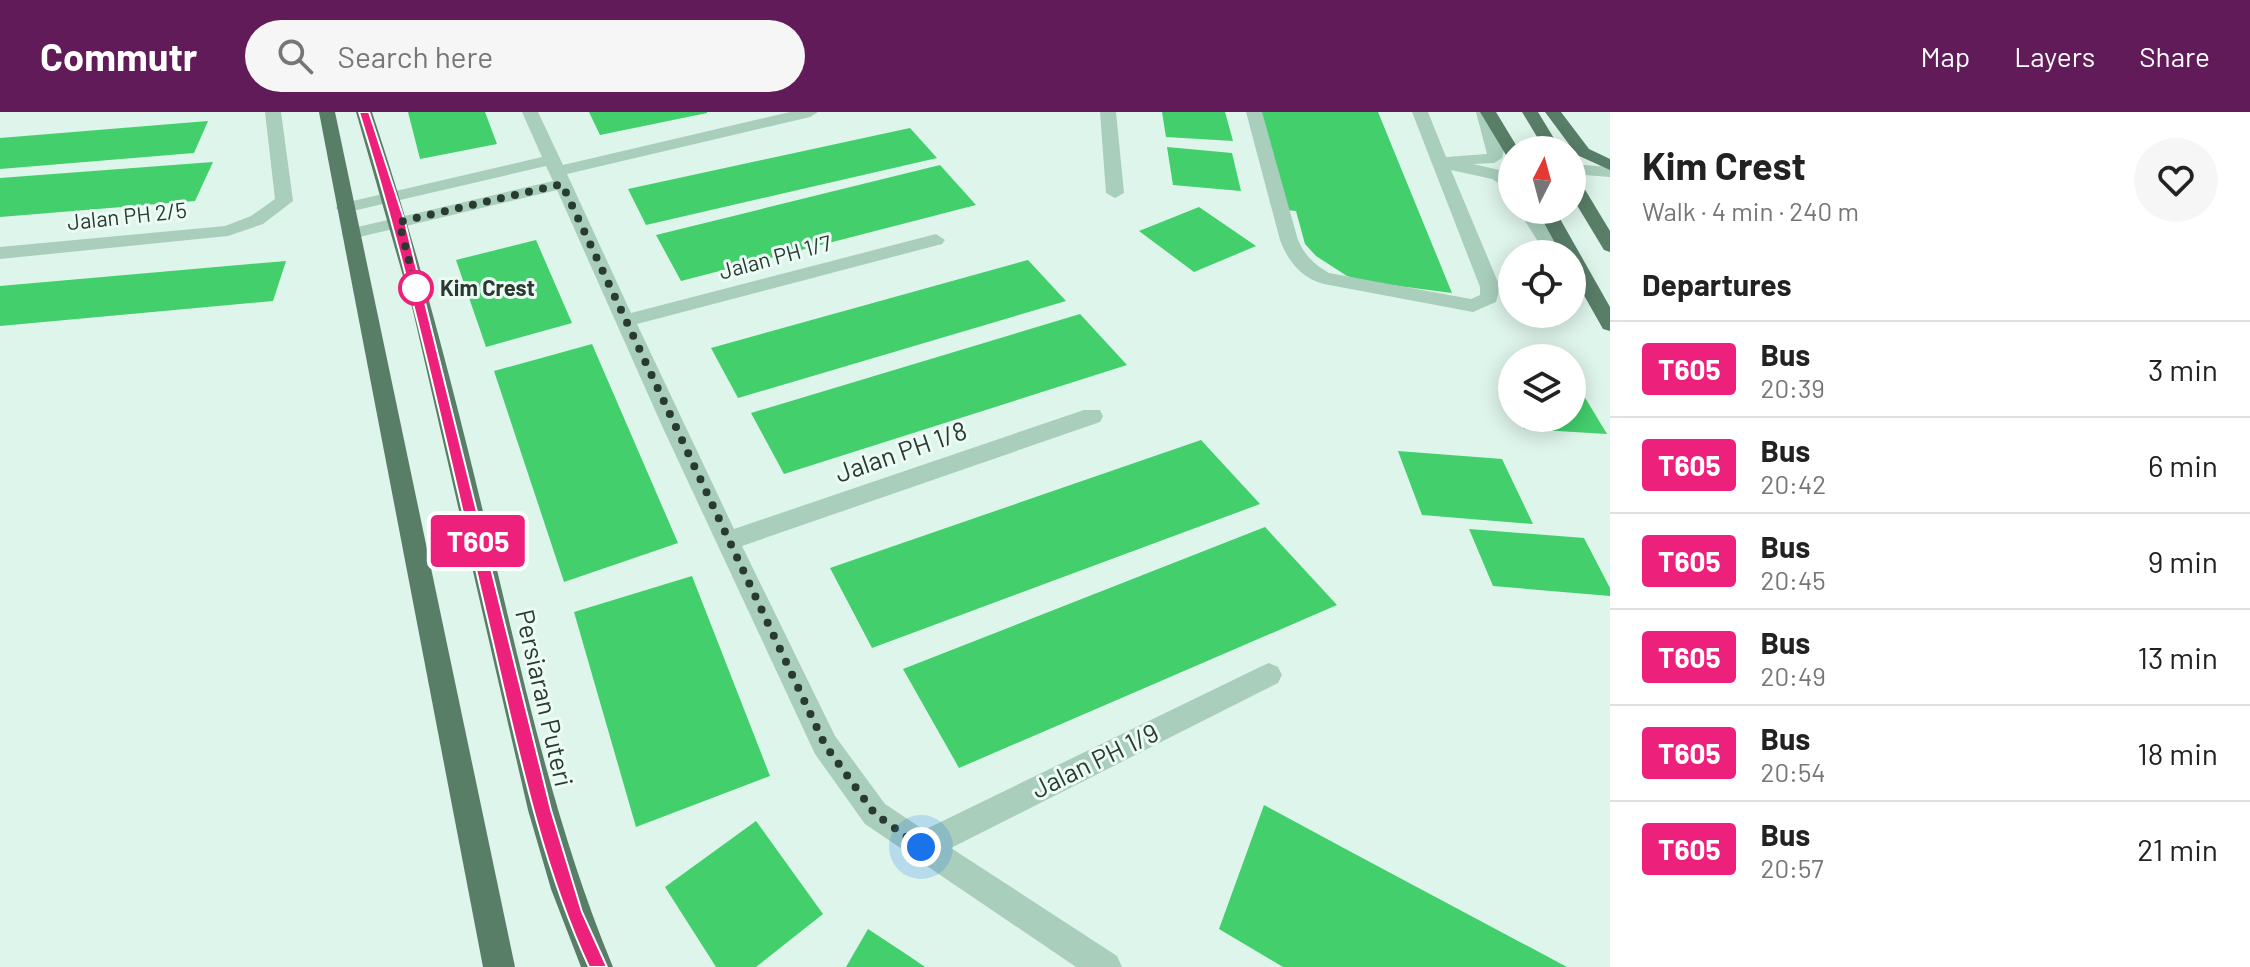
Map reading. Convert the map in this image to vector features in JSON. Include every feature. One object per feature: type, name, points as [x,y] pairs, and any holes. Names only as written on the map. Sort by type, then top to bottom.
[{"type":"main road","points":[[327,112],[499,967]]},
{"type":"main road","name":"Persiaran Puteri","points":[[364,112],[399,222],[542,810],[573,913],[597,967]]},
{"type":"main road","points":[[1486,112],[1502,136]]},
{"type":"main road","points":[[1530,112],[1545,136]]},
{"type":"main road","points":[[1553,112],[1583,152],[1610,165]]},
{"type":"main road","points":[[1586,204],[1610,246]]},
{"type":"main road","points":[[1586,283],[1610,324]]},
{"type":"street","name":"Jalan PH 2/5","points":[[0,253],[228,231],[257,220],[284,201],[273,112]]},
{"type":"street","points":[[530,112],[555,172],[825,745],[875,814],[1106,967]]},
{"type":"street","points":[[351,234],[399,222],[555,172],[810,112]]},
{"type":"street","points":[[1108,112],[1115,193]]},
{"type":"street","points":[[1254,112],[1289,240],[1295,255],[1308,269],[1324,278],[1473,306],[1489,298],[1490,287],[1420,112]]},
{"type":"street","points":[[1440,162],[1494,158],[1496,150],[1486,112]]},
{"type":"street","points":[[1440,162],[1498,175]]},
{"type":"street","points":[[344,208],[392,195],[555,172]]},
{"type":"street","points":[[1586,177],[1610,172]]},
{"type":"street","points":[[1586,183],[1610,187]]},
{"type":"street","name":"Jalan PH 1/7","points":[[625,321],[936,240]]},
{"type":"street","points":[[1586,289],[1595,299]]},
{"type":"street","name":"Jalan PH 1/8","points":[[728,541],[1092,416]]},
{"type":"street","name":"Jalan PH 1/9","points":[[921,847],[1269,675]]},
{"type":"building","points":[[408,112],[485,112],[497,144],[420,159]]},
{"type":"building","points":[[589,112],[707,112],[707,113],[600,135]]},
{"type":"building","points":[[1162,112],[1225,112],[1233,141],[1166,137]]},
{"type":"building","points":[[1261,112],[1378,112],[1452,293],[1368,282],[1347,276],[1316,256],[1305,244],[1296,211],[1286,210]]},
{"type":"building","points":[[208,121],[194,153],[0,169],[0,138]]},
{"type":"building","points":[[910,128],[937,158],[646,225],[628,189]]},
{"type":"building","points":[[1167,147],[1232,153],[1241,191],[1173,185]]},
{"type":"building","points":[[213,162],[195,201],[0,217],[0,178]]},
{"type":"building","points":[[940,165],[976,205],[681,281],[656,235]]},
{"type":"building","points":[[1199,207],[1256,246],[1194,272],[1139,231]]},
{"type":"building","points":[[536,240],[572,323],[486,347],[456,260]]},
{"type":"building","points":[[1028,260],[1066,301],[738,398],[711,348]]},
{"type":"building","points":[[286,261],[273,301],[0,326],[0,286]]},
{"type":"building","points":[[1080,314],[1127,365],[784,474],[751,413]]},
{"type":"building","points":[[592,344],[678,543],[564,582],[494,371]]},
{"type":"building","points":[[1586,399],[1607,434],[1574,432],[1586,432]]},
{"type":"building","points":[[1201,440],[1260,504],[872,648],[830,568]]},
{"type":"building","points":[[1398,451],[1502,459],[1533,524],[1422,515]]},
{"type":"building","points":[[1265,527],[1337,605],[959,768],[903,669]]},
{"type":"building","points":[[1469,529],[1584,538],[1610,588],[1610,596],[1493,586]]},
{"type":"building","points":[[692,576],[770,776],[636,827],[574,612]]},
{"type":"building","points":[[1264,805],[1567,967],[1283,967],[1219,929]]},
{"type":"building","points":[[756,821],[823,914],[756,967],[716,967],[665,887]]},
{"type":"building","points":[[868,929],[909,956],[925,967],[846,967]]},
{"type":"bus line","name":"T605","points":[[364,112],[392,195],[452,429],[542,810],[573,913],[597,967]]},
{"type":"place","name":"Kim Crest","points":[[416,288]]},
{"type":"route","points":[[416,288],[399,222],[562,184],[825,745],[875,814],[921,847]]}]
